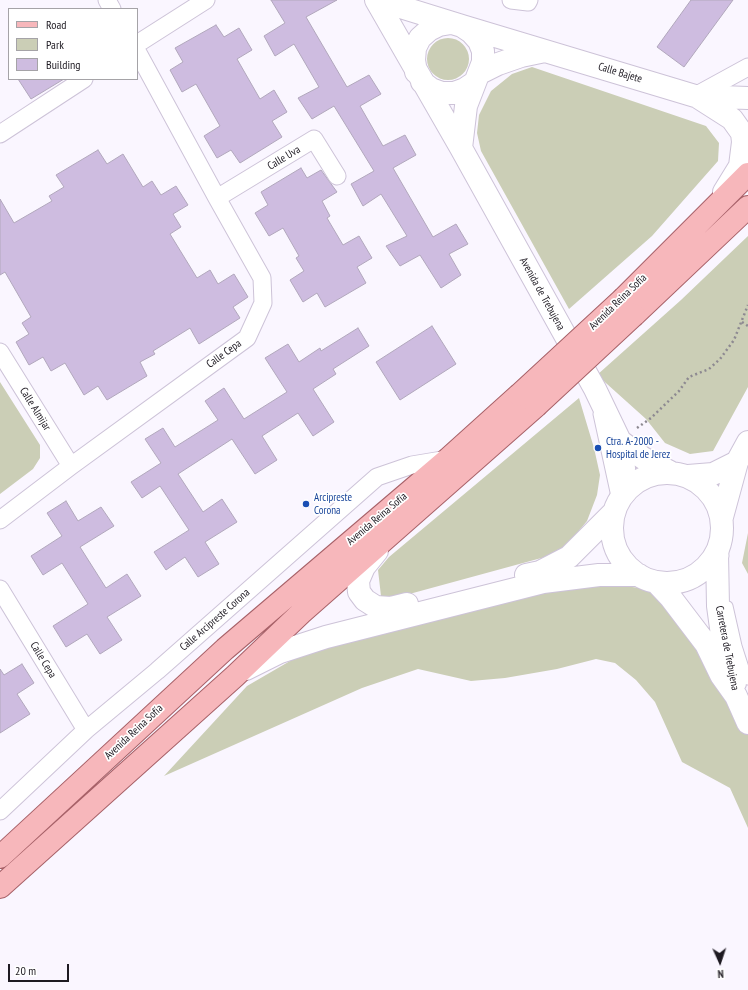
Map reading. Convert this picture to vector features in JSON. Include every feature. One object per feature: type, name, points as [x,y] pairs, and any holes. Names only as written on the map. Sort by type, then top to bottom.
[{"type":"main road","name":"Avenida de Trebujena","points":[[376,0],[461,148],[595,389],[620,440],[624,468],[618,504]]},
{"type":"main road","points":[[384,0],[391,4],[456,25],[472,32],[481,46],[483,62],[466,106],[461,148]]},
{"type":"main road","name":"Avenida de Trebujena","points":[[419,77],[414,54],[420,38],[429,30],[440,25],[456,25]]},
{"type":"main road","name":"Calle Bajete","points":[[456,25],[696,96]]},
{"type":"main road","name":"Calle Bajete","points":[[477,78],[498,64],[521,56],[546,51]]},
{"type":"main road","points":[[419,77],[431,89],[442,93],[454,93],[465,89],[477,78]]},
{"type":"main road","points":[[696,96],[748,98]]},
{"type":"main road","points":[[696,96],[732,119],[742,133],[743,142],[740,166],[715,207]]},
{"type":"main road","name":"Avenida Reina Sofía","points":[[629,306],[715,207],[748,174]]},
{"type":"main road","name":"Avenida Reina Sofía","points":[[0,887],[235,676],[301,613],[392,532],[527,400],[629,306],[748,207]]},
{"type":"main road","name":"Avenida Reina Sofía","points":[[0,857],[225,649],[448,459],[527,400]]},
{"type":"main road","name":"Avenida de Trebujena","points":[[620,440],[643,458],[679,474]]},
{"type":"main road","name":"Carretera de Trebujena","points":[[748,442],[737,462],[721,534],[718,606],[722,636],[733,672],[742,688],[748,722]]},
{"type":"main road","points":[[392,532],[364,567],[358,581],[359,592],[365,600],[376,607],[390,608],[540,572],[569,557],[618,504],[635,482],[652,474],[713,474],[737,462]]},
{"type":"main road","points":[[235,676],[280,652],[326,637],[543,582],[599,575],[648,578],[674,582],[692,578],[707,567],[721,534],[716,500],[704,486],[679,474]]},
{"type":"main road","points":[[618,504],[612,530],[616,548],[625,563],[648,578]]},
{"type":"main road","name":"Carretera de Trebujena","points":[[648,578],[676,603],[706,644],[721,676],[742,688]]},
{"type":"street","points":[[138,43],[206,0]]},
{"type":"street","points":[[511,0],[528,2],[529,0]]},
{"type":"street","name":"Calle Cepa","points":[[0,520],[71,466],[247,338],[262,303],[262,278],[138,53]]},
{"type":"street","points":[[696,96],[748,67]]},
{"type":"street","points":[[0,134],[82,80]]},
{"type":"street","name":"Calle Uva","points":[[217,198],[314,139],[337,176]]},
{"type":"street","name":"Calle Almijar","points":[[0,352],[71,466]]},
{"type":"street","name":"Calle Arcipreste Corona","points":[[0,812],[86,730],[377,477],[412,465],[448,459]]},
{"type":"street","name":"Calle Cepa","points":[[0,589],[86,730]]},
{"type":"lane","points":[[595,389],[602,434],[618,504]]},
{"type":"path","points":[[620,440],[651,418],[678,391],[689,377],[709,369],[720,358],[734,340],[748,305]]},
{"type":"path","points":[[741,322],[748,326]]},
{"type":"green space","points":[[444,38],[452,38],[460,41],[466,47],[469,59],[466,71],[460,77],[452,80],[444,80],[436,77],[430,71],[427,63],[427,55],[430,47],[436,41]]},
{"type":"green space","points":[[532,67],[706,126],[719,143],[718,161],[652,236],[569,309],[481,151],[477,133],[479,115],[491,91],[512,74]]},
{"type":"green space","points":[[748,236],[748,387],[713,451],[690,454],[665,443],[646,419],[597,375],[681,300]]},
{"type":"green space","points":[[0,382],[40,445],[40,458],[33,469],[0,494]]},
{"type":"green space","points":[[579,398],[594,448],[600,475],[597,495],[587,521],[572,539],[556,554],[391,599],[381,596],[378,570],[389,557]]},
{"type":"green space","points":[[748,533],[748,574],[742,563]]},
{"type":"green space","points":[[593,582],[640,588],[679,603],[748,717],[748,828],[730,788],[682,762],[655,702],[636,680],[615,663],[596,659],[557,669],[505,678],[471,681],[418,669],[362,688],[164,776],[247,686],[321,643],[485,600]]},
{"type":"building","points":[[271,0],[337,0],[306,17],[347,87],[369,75],[381,94],[360,106],[383,146],[405,135],[416,155],[393,168],[433,237],[456,224],[468,244],[449,254],[461,275],[441,288],[420,255],[400,266],[386,246],[407,236],[381,194],[363,206],[351,184],[374,171],[334,106],[312,119],[298,98],[319,87],[294,44],[275,56],[264,36],[285,23]]},
{"type":"building","points":[[691,0],[733,0],[684,67],[657,47]]},
{"type":"building","points":[[216,25],[224,37],[239,28],[252,50],[237,59],[260,99],[274,90],[287,112],[272,121],[282,137],[240,163],[231,150],[217,158],[204,136],[220,126],[196,84],[182,92],[170,70],[183,62],[175,48]]},
{"type":"building","points":[[19,80],[62,80],[31,99]]},
{"type":"building","points":[[98,150],[107,164],[123,154],[143,187],[152,181],[161,195],[176,186],[188,205],[173,214],[181,227],[170,234],[197,278],[210,270],[218,284],[234,274],[248,297],[233,307],[240,318],[199,344],[190,328],[153,351],[155,354],[140,362],[147,376],[107,400],[98,386],[84,395],[65,363],[51,371],[43,357],[29,365],[16,342],[29,334],[22,323],[31,317],[5,272],[0,275],[0,199],[14,223],[52,201],[49,196],[64,187],[56,175]]},
{"type":"building","points":[[301,168],[307,178],[321,170],[337,192],[322,201],[330,216],[327,218],[343,245],[359,236],[372,258],[357,267],[366,283],[325,307],[317,293],[303,302],[290,280],[304,271],[296,258],[299,256],[283,228],[269,236],[255,213],[268,205],[261,192]]},
{"type":"building","points":[[432,326],[456,364],[400,400],[376,362]]},
{"type":"building","points":[[358,328],[369,346],[333,369],[336,374],[313,389],[334,422],[313,436],[298,413],[262,436],[277,460],[255,474],[232,439],[178,474],[203,512],[222,499],[237,522],[205,542],[219,564],[198,577],[185,557],[166,570],[154,552],[189,530],[160,486],[142,498],[131,482],[161,463],[145,439],[163,428],[175,447],[218,420],[205,401],[224,388],[244,419],[287,392],[265,358],[288,344],[299,362],[320,348],[321,351]]},
{"type":"building","points":[[66,501],[78,521],[101,507],[114,526],[80,547],[106,588],[127,574],[141,596],[107,617],[122,640],[100,654],[87,634],[66,647],[53,626],[88,604],[62,563],[43,575],[31,556],[62,536],[47,513]]},
{"type":"building","points":[[22,664],[34,683],[17,694],[30,714],[0,733],[0,669],[4,675]]},
{"type":"place","name":"Ctra. A-2000 - Hospital de Jerez","points":[[598,448]]},
{"type":"place","name":"Arcipreste Corona","points":[[306,504]]}]
